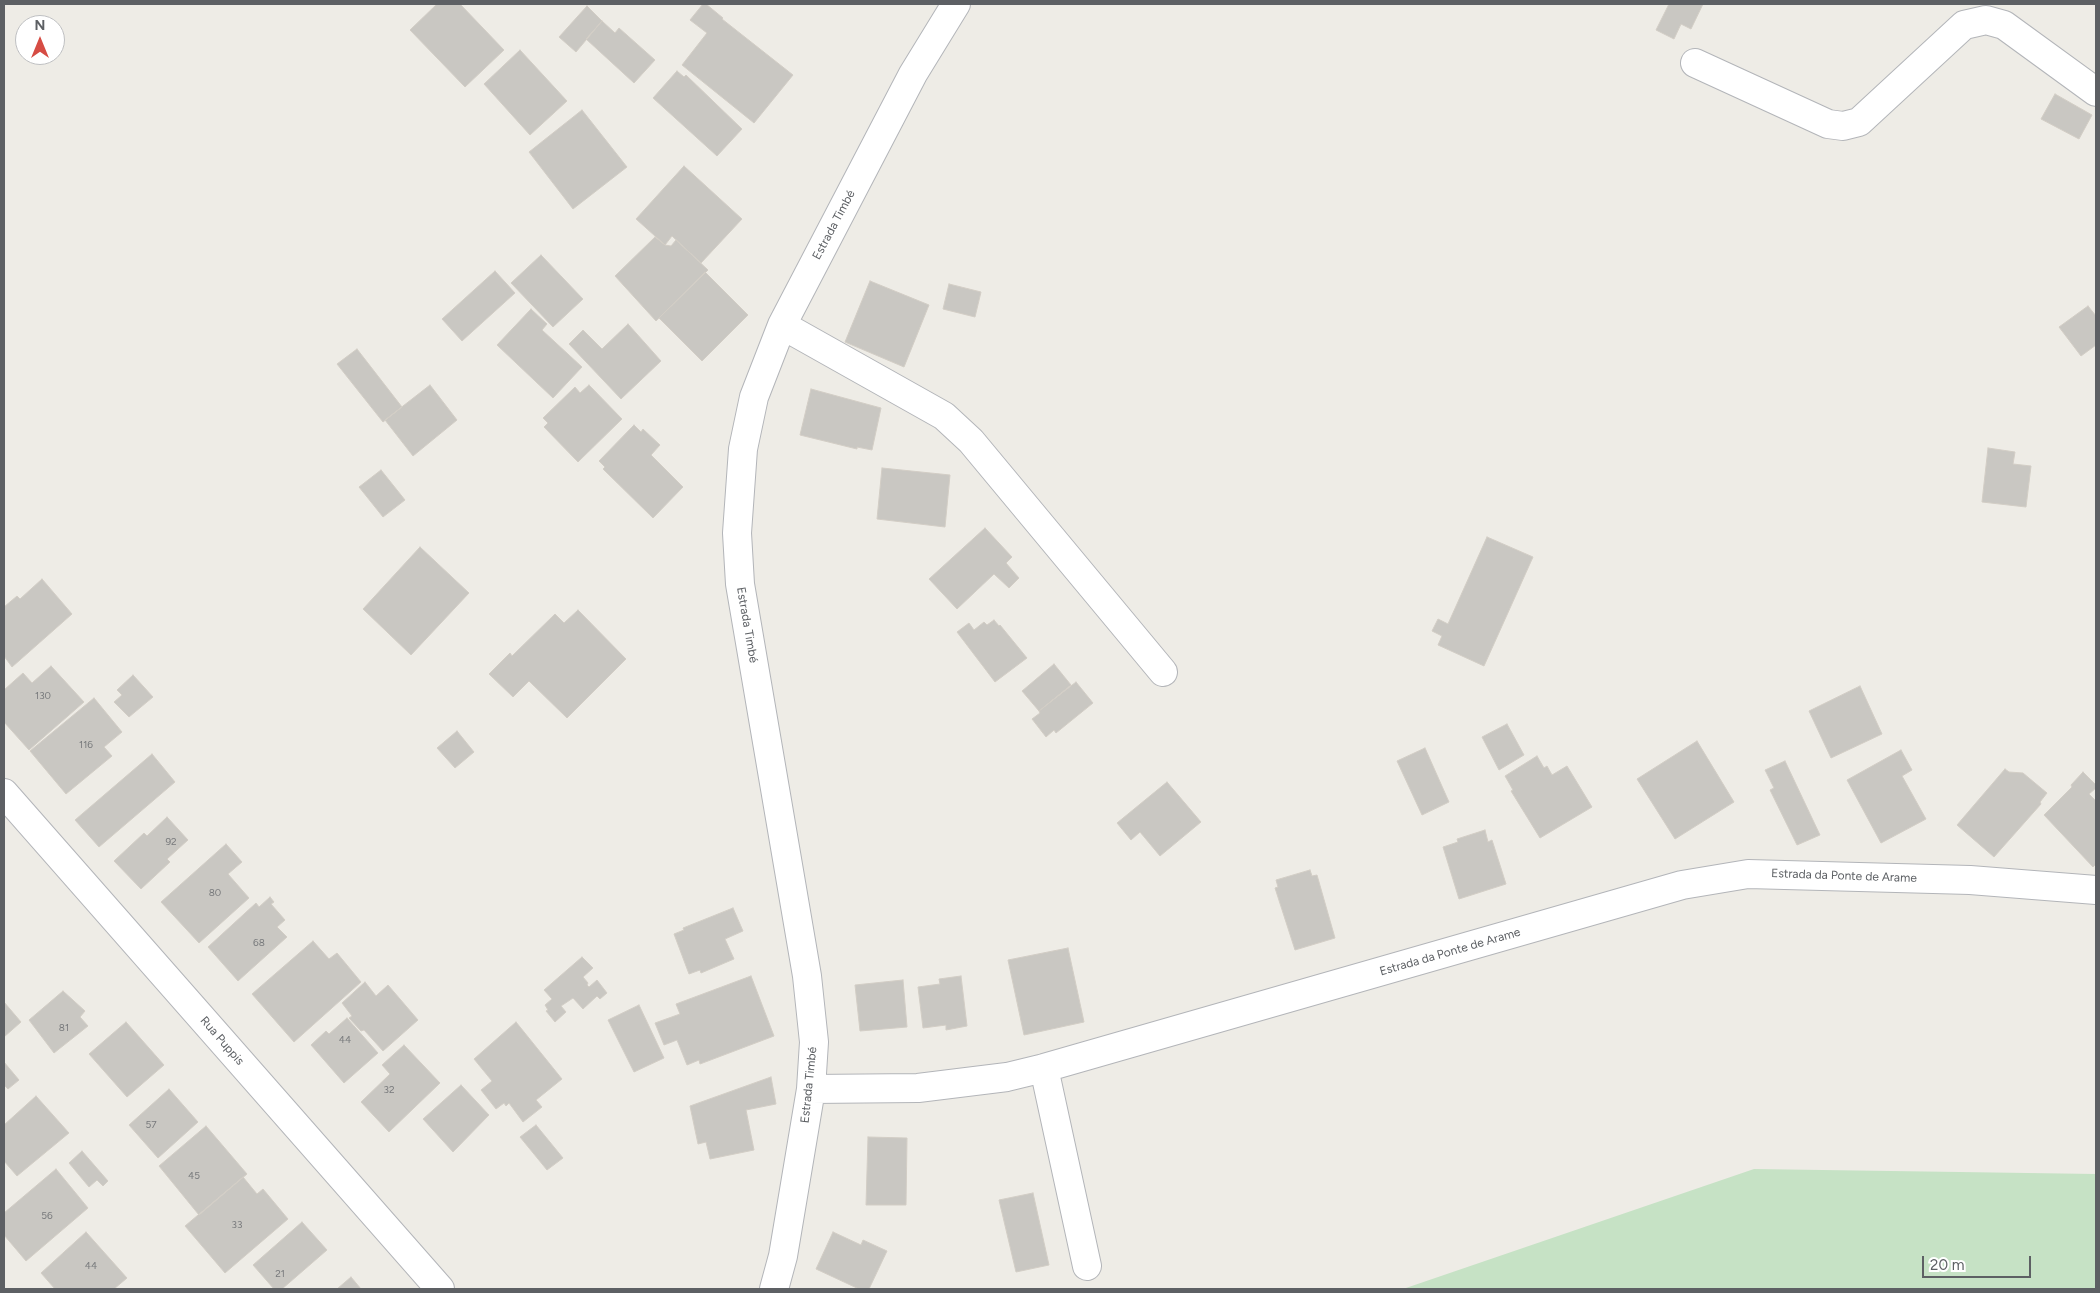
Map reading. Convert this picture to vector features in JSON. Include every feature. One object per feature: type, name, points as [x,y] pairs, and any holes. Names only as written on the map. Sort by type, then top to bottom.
[{"type":"street","name":"Estrada Timbé","points":[[774,1289],[783,1256],[811,1089],[814,1042],[807,976],[740,584],[738,533],[744,449],[754,397],[782,326],[913,74],[956,4]]},
{"type":"street","points":[[1695,62],[1828,124],[1843,126],[1859,122],[1964,25],[1986,20],[2004,25],[2096,92]]},
{"type":"street","points":[[782,326],[944,416],[971,441],[1163,672]]},
{"type":"street","name":"Rua Puppis","points":[[4,793],[440,1289]]},
{"type":"street","name":"Estrada da Ponte de Arame","points":[[811,1089],[918,1088],[967,1084],[1044,1068],[1674,888],[1748,874],[1970,880],[2096,890]]},
{"type":"street","points":[[1044,1068],[1087,1266]]},
{"type":"green space","points":[[1754,1169],[2096,1174],[2096,1289],[1403,1289]]},
{"type":"building","points":[[437,4],[460,4],[504,50],[465,87],[410,30]]},
{"type":"building","points":[[703,4],[706,4],[722,19],[793,75],[754,123],[682,65],[707,33],[690,20]]},
{"type":"building","points":[[1669,4],[1703,4],[1691,29],[1681,24],[1674,39],[1656,30]]},
{"type":"building","points":[[587,6],[602,21],[576,52],[559,37]]},
{"type":"building","points":[[602,21],[615,33],[619,28],[655,60],[634,83],[586,39]]},
{"type":"building","points":[[520,50],[567,101],[530,135],[484,84]]},
{"type":"building","points":[[677,71],[684,77],[686,75],[742,129],[717,156],[653,98]]},
{"type":"building","points":[[2055,94],[2092,115],[2079,139],[2041,119]]},
{"type":"building","points":[[582,110],[627,167],[573,209],[529,152]]},
{"type":"building","points":[[684,166],[742,219],[701,263],[672,236],[665,245],[636,219]]},
{"type":"building","points":[[655,237],[665,245],[671,246],[676,240],[708,270],[656,321],[615,276]]},
{"type":"building","points":[[541,255],[583,299],[553,327],[511,283]]},
{"type":"building","points":[[495,271],[515,293],[462,341],[442,319]]},
{"type":"building","points":[[705,272],[748,315],[702,361],[659,318]]},
{"type":"building","points":[[870,281],[929,305],[904,367],[845,342]]},
{"type":"building","points":[[949,284],[981,292],[975,317],[943,309]]},
{"type":"building","points":[[2088,306],[2096,316],[2096,345],[2081,356],[2059,327]]},
{"type":"building","points":[[531,309],[547,324],[542,330],[582,367],[553,398],[497,345]]},
{"type":"building","points":[[628,324],[661,361],[621,399],[569,344],[583,330],[602,349]]},
{"type":"building","points":[[357,349],[402,407],[383,422],[337,364]]},
{"type":"building","points":[[430,385],[457,420],[413,456],[385,420]]},
{"type":"building","points":[[589,385],[622,419],[578,462],[544,427],[548,423],[543,418],[575,387],[580,393]]},
{"type":"building","points":[[811,389],[881,408],[872,450],[857,447],[857,449],[800,435]]},
{"type":"building","points":[[634,425],[641,432],[643,429],[660,445],[651,455],[683,487],[653,518],[603,469],[605,467],[599,461]]},
{"type":"building","points":[[1988,448],[2015,452],[2013,464],[2031,466],[2026,507],[1982,502]]},
{"type":"building","points":[[882,468],[950,475],[945,527],[877,519]]},
{"type":"building","points":[[381,470],[405,500],[383,517],[359,487]]},
{"type":"building","points":[[985,528],[1012,557],[1006,563],[1019,578],[1009,588],[994,574],[957,609],[929,579]]},
{"type":"building","points":[[1487,537],[1533,557],[1484,666],[1438,645],[1442,636],[1432,631],[1438,619],[1448,624]]},
{"type":"building","points":[[420,547],[469,593],[411,655],[363,609]]},
{"type":"building","points":[[42,579],[72,614],[12,667],[4,656],[4,607],[17,596],[20,599]]},
{"type":"building","points":[[578,610],[626,659],[567,718],[529,681],[513,697],[489,674],[510,653],[512,656],[555,614],[564,623]]},
{"type":"building","points":[[994,620],[1027,658],[995,682],[957,632],[969,623],[974,630],[984,622],[987,625]]},
{"type":"building","points":[[1054,664],[1071,685],[1039,711],[1022,691]]},
{"type":"building","points":[[51,666],[84,702],[29,750],[4,722],[4,690],[23,673],[32,683]]},
{"type":"building","points":[[133,675],[153,697],[129,717],[114,702],[122,695],[117,690]]},
{"type":"building","points":[[1076,682],[1093,703],[1056,733],[1054,730],[1046,737],[1032,719],[1040,713],[1039,711]]},
{"type":"building","points":[[1860,686],[1882,734],[1831,758],[1809,711]]},
{"type":"building","points":[[94,698],[122,732],[104,747],[112,756],[66,794],[30,751]]},
{"type":"building","points":[[1507,724],[1524,755],[1499,770],[1482,737]]},
{"type":"building","points":[[457,731],[474,752],[455,768],[437,748]]},
{"type":"building","points":[[1697,741],[1734,802],[1675,839],[1637,779]]},
{"type":"building","points":[[1425,748],[1449,802],[1422,815],[1397,761]]},
{"type":"building","points":[[1901,750],[1912,770],[1902,776],[1926,819],[1881,843],[1847,780]]},
{"type":"building","points":[[152,754],[175,782],[99,847],[75,820]]},
{"type":"building","points":[[1537,756],[1544,768],[1547,766],[1552,775],[1567,766],[1592,807],[1540,838],[1511,791],[1513,790],[1505,776]]},
{"type":"building","points":[[1785,761],[1820,835],[1797,845],[1770,790],[1774,788],[1765,770]]},
{"type":"building","points":[[2005,769],[2009,772],[2023,773],[2047,793],[2040,802],[2041,804],[1994,857],[1957,825]]},
{"type":"building","points":[[2083,772],[2096,785],[2096,788],[2089,794],[2096,801],[2096,864],[2093,867],[2044,815],[2072,787],[2071,785]]},
{"type":"building","points":[[1167,782],[1201,822],[1160,856],[1140,832],[1131,840],[1117,823]]},
{"type":"building","points":[[167,817],[188,840],[167,859],[170,862],[141,889],[114,861],[144,833],[147,836]]},
{"type":"building","points":[[1485,830],[1488,842],[1492,840],[1506,884],[1459,899],[1443,847],[1458,842],[1457,839]]},
{"type":"building","points":[[226,844],[242,862],[228,874],[249,898],[199,943],[161,902]]},
{"type":"building","points":[[1310,870],[1312,876],[1317,875],[1335,938],[1295,950],[1275,888],[1278,887],[1276,880]]},
{"type":"building","points":[[270,897],[274,902],[271,904],[285,920],[277,927],[287,937],[238,981],[208,947],[256,903],[259,907]]},
{"type":"building","points":[[733,908],[743,931],[725,939],[734,959],[701,973],[700,970],[689,974],[674,934],[684,930],[683,928]]},
{"type":"building","points":[[313,941],[329,959],[337,953],[361,982],[294,1042],[252,994]]},
{"type":"building","points":[[1068,948],[1084,1022],[1024,1035],[1008,960]]},
{"type":"building","points":[[582,957],[593,968],[583,977],[588,983],[587,985],[589,987],[597,980],[607,993],[600,999],[597,996],[583,1009],[573,998],[561,1006],[566,1012],[555,1022],[546,1011],[548,1010],[545,1005],[552,999],[544,990]]},
{"type":"building","points":[[751,976],[774,1036],[700,1064],[699,1060],[687,1065],[677,1040],[664,1045],[655,1023],[680,1014],[676,1004]]},
{"type":"building","points":[[961,976],[967,1026],[946,1030],[946,1025],[923,1028],[918,987],[940,984],[939,979]]},
{"type":"building","points":[[903,980],[907,1027],[860,1031],[855,985]]},
{"type":"building","points":[[365,982],[376,996],[388,985],[418,1020],[383,1051],[364,1030],[361,1031],[349,1018],[352,1016],[342,1003]]},
{"type":"building","points":[[63,991],[85,1011],[80,1017],[88,1026],[54,1053],[29,1020]]},
{"type":"building","points":[[4,1002],[21,1022],[4,1037]]},
{"type":"building","points":[[639,1005],[664,1058],[634,1072],[608,1020]]},
{"type":"building","points":[[347,1018],[378,1053],[344,1083],[311,1045],[326,1031],[329,1034]]},
{"type":"building","points":[[126,1022],[164,1065],[127,1097],[89,1054]]},
{"type":"building","points":[[516,1022],[562,1079],[536,1100],[542,1107],[523,1122],[509,1103],[506,1106],[504,1103],[496,1109],[481,1090],[492,1081],[474,1059]]},
{"type":"building","points":[[404,1045],[440,1083],[389,1132],[361,1102],[390,1074],[382,1065]]},
{"type":"building","points":[[4,1062],[19,1080],[8,1089],[4,1085]]},
{"type":"building","points":[[771,1077],[776,1104],[746,1110],[754,1150],[710,1159],[706,1142],[698,1144],[690,1106]]},
{"type":"building","points":[[461,1085],[489,1115],[453,1152],[423,1119]]},
{"type":"building","points":[[169,1089],[198,1122],[158,1158],[129,1125]]},
{"type":"building","points":[[36,1096],[69,1133],[17,1176],[4,1161],[4,1125]]},
{"type":"building","points":[[536,1125],[563,1158],[547,1170],[520,1137]]},
{"type":"building","points":[[206,1126],[247,1174],[199,1215],[159,1166]]},
{"type":"building","points":[[868,1137],[907,1138],[906,1205],[866,1205]]},
{"type":"building","points":[[82,1151],[108,1181],[103,1186],[97,1180],[89,1187],[69,1163]]},
{"type":"building","points":[[56,1169],[88,1208],[26,1261],[4,1235],[4,1213]]},
{"type":"building","points":[[243,1177],[257,1194],[263,1189],[288,1219],[225,1273],[185,1226]]},
{"type":"building","points":[[1033,1193],[1049,1265],[1016,1272],[999,1200]]},
{"type":"building","points":[[302,1222],[327,1250],[282,1289],[274,1289],[253,1265]]},
{"type":"building","points":[[86,1232],[127,1278],[114,1289],[55,1289],[41,1273]]},
{"type":"building","points":[[833,1232],[861,1245],[863,1240],[887,1251],[869,1289],[859,1289],[816,1269]]},
{"type":"building","points":[[351,1277],[361,1289],[337,1289]]}]
